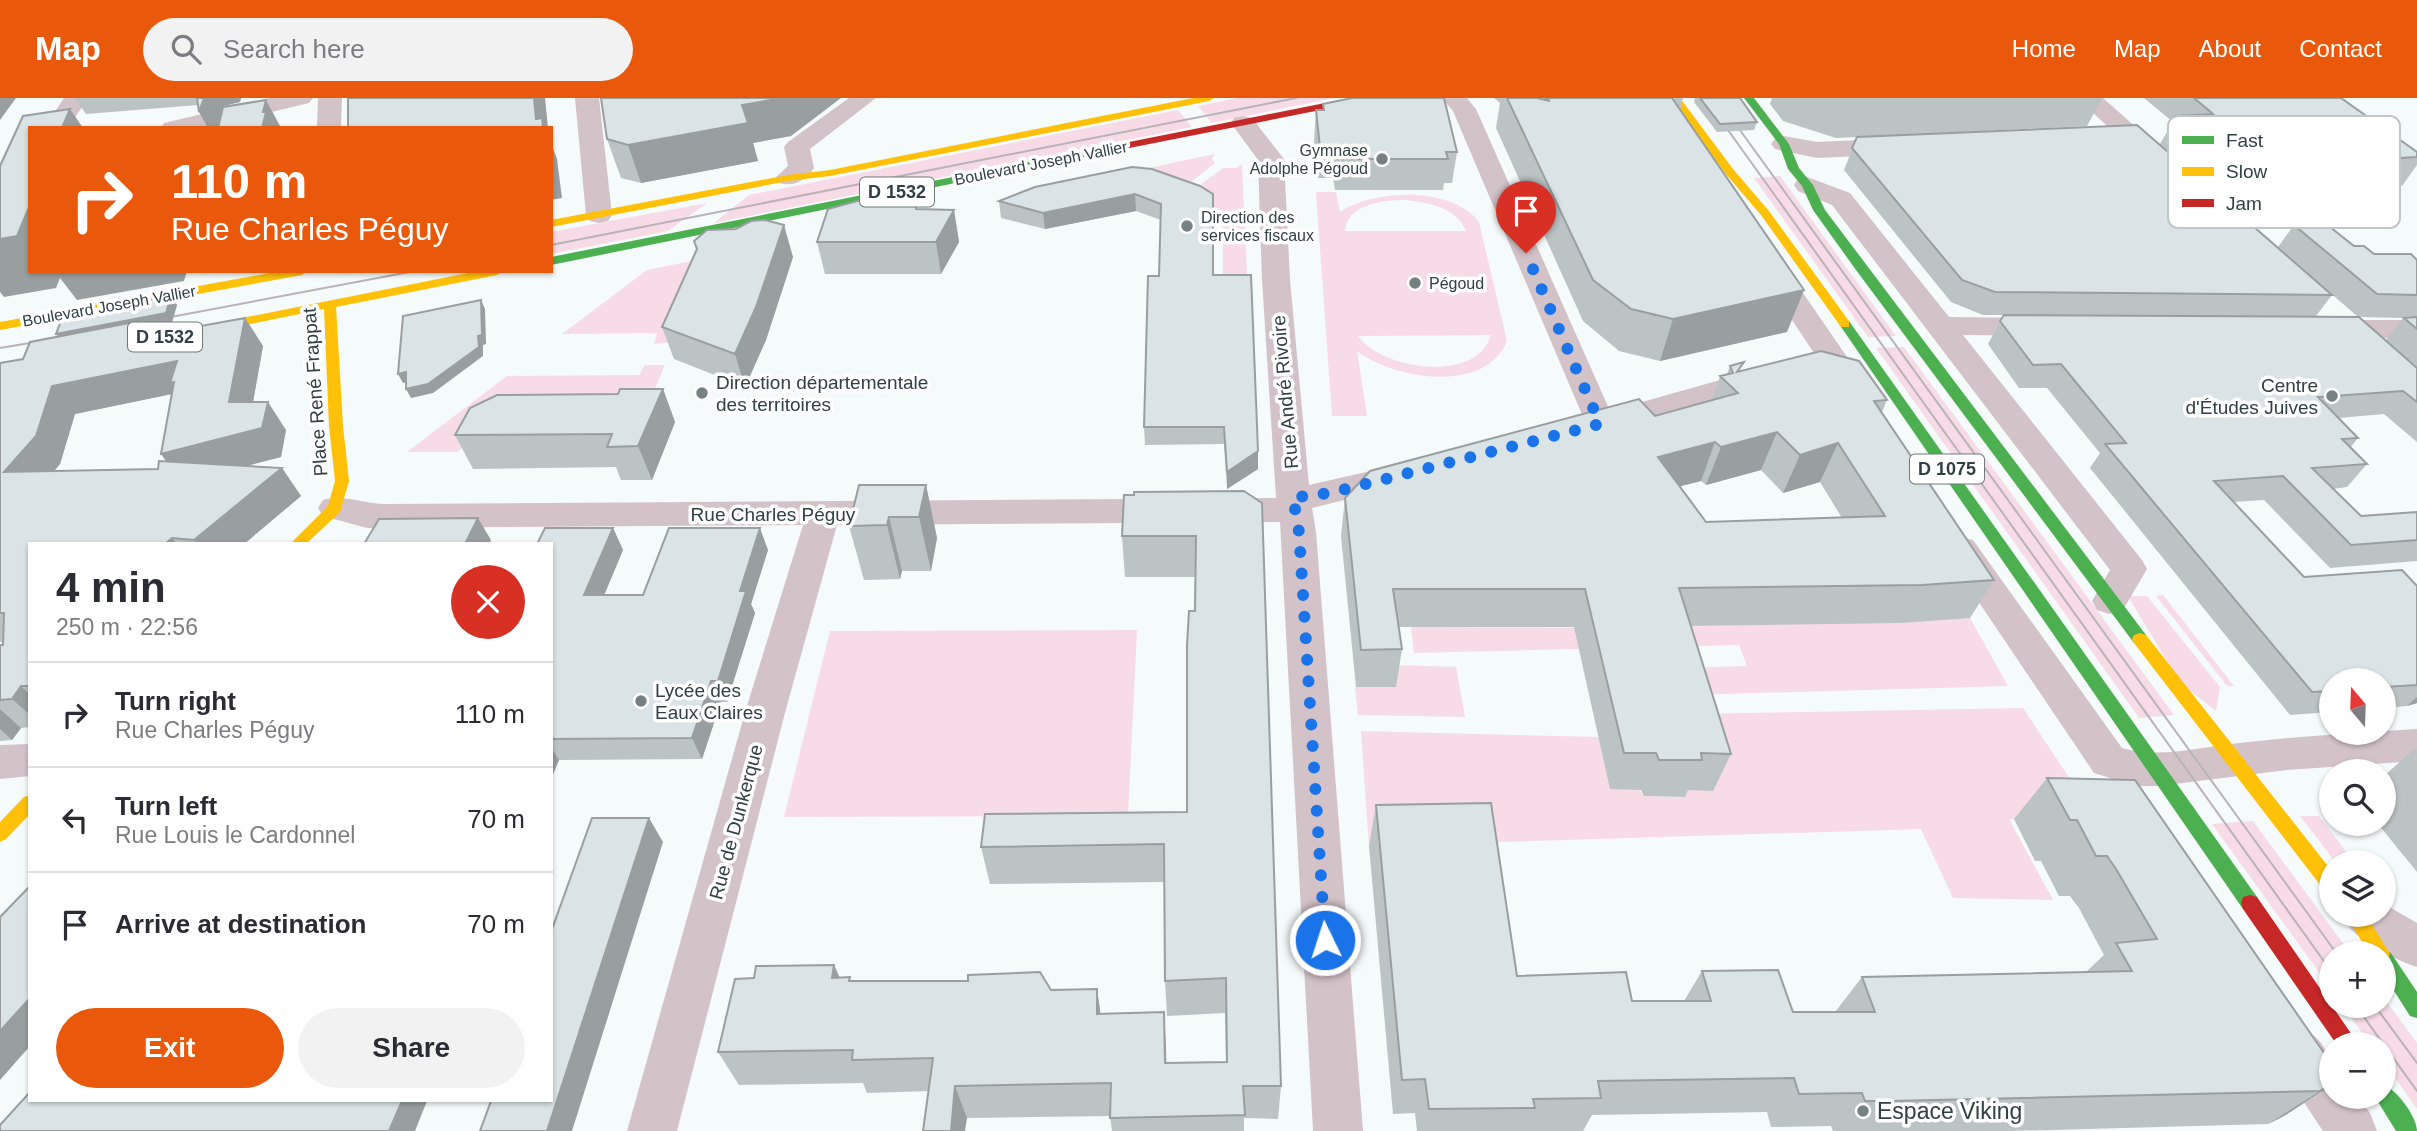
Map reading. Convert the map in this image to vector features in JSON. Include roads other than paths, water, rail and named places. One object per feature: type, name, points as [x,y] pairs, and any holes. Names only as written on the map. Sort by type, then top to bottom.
[{"type":"main road","name":"Boulevard Joseph Vallier","points":[[553,224],[788,178],[830,173],[1209,98]]},
{"type":"main road","name":"Boulevard Joseph Vallier","points":[[553,261],[1366,98]]},
{"type":"main road","name":"D 1075","points":[[1675,98],[1765,213],[2158,769],[2340,1032]]},
{"type":"main road","name":"D 1075","points":[[1749,98],[1784,144],[1794,169],[1807,185],[1827,222],[2110,601],[2232,761],[2274,809],[2319,868]]},
{"type":"main road","name":"Boulevard Joseph Vallier","points":[[0,326],[291,273]]},
{"type":"main road","name":"D 1532","points":[[175,335],[487,273]]},
{"type":"main road","name":"Place René Frappat","points":[[329,288],[336,426],[342,481],[335,508]]},
{"type":"main road","points":[[299,542],[335,508]]},
{"type":"main road","points":[[0,834],[28,804]]},
{"type":"main road","points":[[2396,977],[2417,1009]]},
{"type":"main road","points":[[2394,1109],[2409,1131]]},
{"type":"street","points":[[57,126],[76,98]]},
{"type":"street","points":[[182,126],[301,98]]},
{"type":"street","points":[[330,98],[330,126]]},
{"type":"street","points":[[587,98],[599,215]]},
{"type":"street","points":[[788,178],[801,168],[797,146],[864,98]]},
{"type":"street","points":[[1454,98],[1464,109],[1587,427],[1814,366]]},
{"type":"street","points":[[2089,98],[2168,169]]},
{"type":"street","points":[[1690,120],[1686,138],[1814,366],[1869,412]]},
{"type":"street","name":"Rue André Rivoire","points":[[1243,123],[1272,159],[1276,280],[1294,503],[1299,532],[1338,1131]]},
{"type":"street","points":[[2092,136],[2128,134]]},
{"type":"street","points":[[1784,144],[1817,150],[1925,145]]},
{"type":"street","points":[[1807,185],[1841,199],[2129,569],[2110,601]]},
{"type":"street","points":[[2317,300],[2379,355]]},
{"type":"street","points":[[1940,326],[2068,327]]},
{"type":"street","points":[[2296,329],[2417,329]]},
{"type":"street","name":"Rue Charles Péguy","points":[[335,508],[367,516],[823,515],[1294,503],[1425,469]]},
{"type":"street","name":"Rue de Dunkerque","points":[[652,1131],[759,735],[823,515]]},
{"type":"street","points":[[1945,525],[2108,761],[2136,769],[2158,769],[2417,745]]},
{"type":"street","points":[[2040,662],[2054,625]]},
{"type":"street","points":[[0,762],[28,760]]},
{"type":"street","points":[[2193,887],[2189,863],[2206,841]]},
{"type":"street","points":[[2383,927],[2417,947]]},
{"type":"street","points":[[2273,1015],[2352,1131]]},
{"type":"tram line","points":[[553,245],[1296,98]]},
{"type":"tram line","points":[[1705,98],[2319,954]]},
{"type":"tram line","points":[[1729,115],[2328,941]]},
{"type":"tram line","points":[[155,320],[404,273]]},
{"type":"tram line","points":[[0,348],[48,340]]},
{"type":"tram line","points":[[2365,1018],[2417,1091]]},
{"type":"tram line","points":[[2384,1018],[2417,1063]]},
{"type":"place","name":"Gymnase Adolphe Pégoud","points":[[1382,159]]},
{"type":"place","name":"Direction des services fiscaux","points":[[1187,226]]},
{"type":"place","name":"Pégoud","points":[[1415,283]]},
{"type":"place","name":"Direction départementale des territoires","points":[[702,393]]},
{"type":"place","name":"Centre d'Études Juives","points":[[2332,396]]},
{"type":"place","name":"Lycée des Eaux Claires","points":[[641,701]]},
{"type":"place","name":"Espace Viking","points":[[1863,1111]]}]
